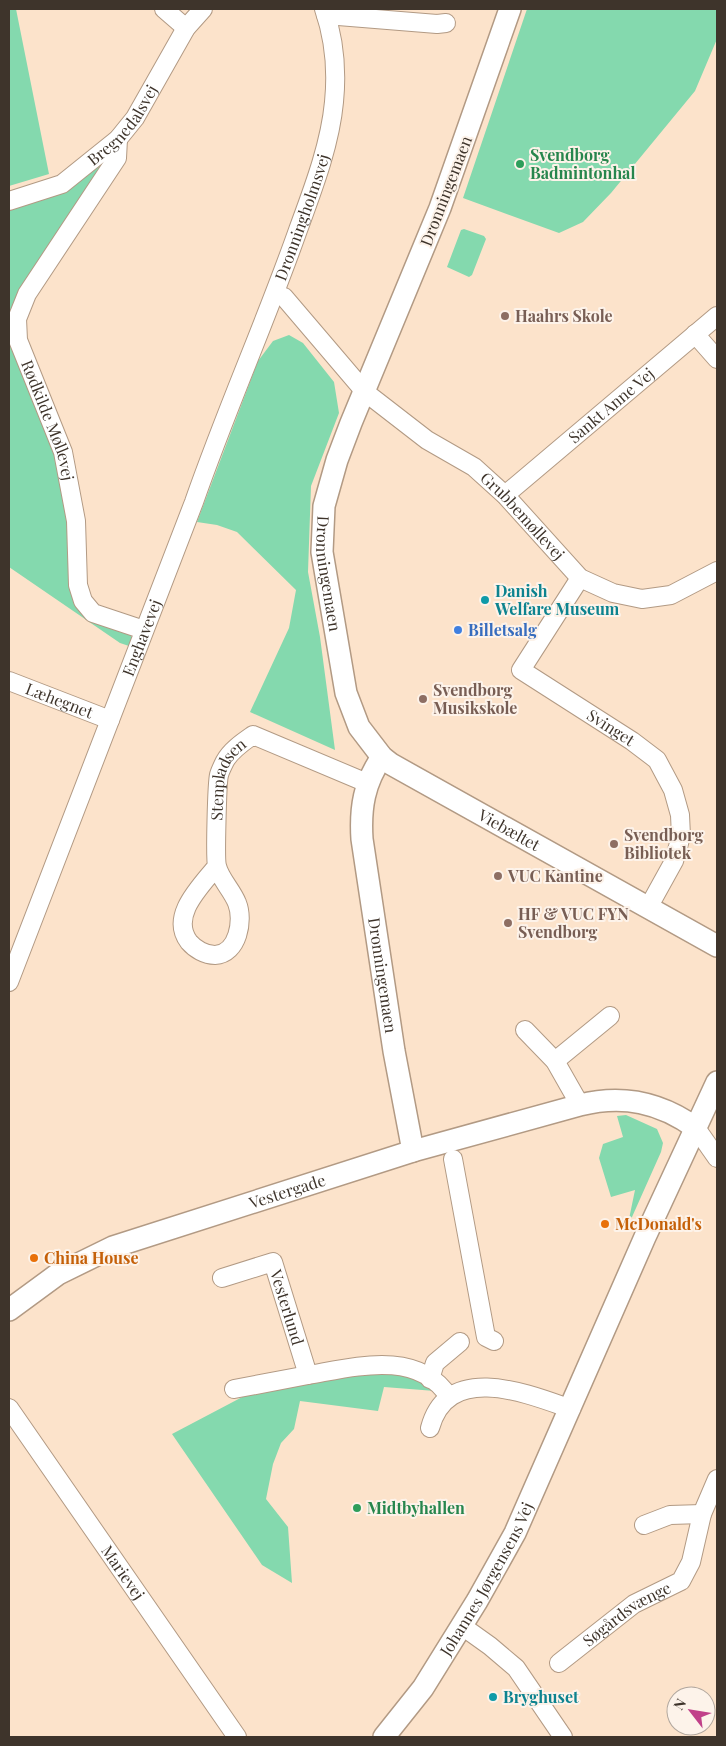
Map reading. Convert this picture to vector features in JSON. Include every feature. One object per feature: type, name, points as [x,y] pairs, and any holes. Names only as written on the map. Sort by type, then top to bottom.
[{"type":"street","points":[[164,9],[186,28]]},
{"type":"street","name":"Bregnedalsvej","points":[[9,201],[62,184],[118,140],[135,118],[186,28],[203,9]]},
{"type":"street","name":"Dronningemaen","points":[[413,1151],[394,1051],[362,839],[362,810],[367,782],[382,757],[359,727],[346,693],[326,586],[322,552],[324,506],[329,484],[348,432],[440,208],[510,9]]},
{"type":"street","points":[[325,12],[437,24],[446,22]]},
{"type":"street","name":"Dronningholmsvej","points":[[325,12],[334,61],[334,104],[321,160],[275,294],[284,297],[365,392]]},
{"type":"street","name":"Rødkilde Møllevej","points":[[118,140],[117,158],[27,294],[17,319],[18,340],[62,452],[76,521],[78,585],[83,601],[93,613],[144,630]]},
{"type":"street","name":"Enghavevej","points":[[10,975],[194,502],[221,423],[275,294]]},
{"type":"street","name":"Sankt Anne Vej","points":[[505,495],[717,316]]},
{"type":"street","points":[[695,334],[717,359]]},
{"type":"street","name":"Grubbemøllevej","points":[[365,392],[412,430],[474,467],[505,495],[580,578],[613,594],[642,599],[671,595],[717,571]]},
{"type":"street","name":"Svinget","points":[[580,578],[521,670],[632,741],[657,760],[673,790],[680,815],[682,836],[674,861],[648,908]]},
{"type":"street","name":"Læhegnet","points":[[9,681],[110,720]]},
{"type":"street","name":"Stenpladsen","points":[[216,866],[219,775],[225,760],[237,747],[253,735],[367,782]]},
{"type":"street","name":"Viebæltet","points":[[382,757],[417,781],[717,946]]},
{"type":"street","points":[[216,866],[238,904],[240,927],[235,943],[226,953],[216,955],[204,953],[194,947],[185,937],[182,922],[188,904],[216,866]]},
{"type":"street","points":[[555,1061],[610,1016]]},
{"type":"street","points":[[525,1030],[555,1061],[580,1105]]},
{"type":"street","points":[[717,1082],[696,1128],[717,1158]]},
{"type":"street","name":"Vestergade","points":[[9,1310],[58,1274],[112,1247],[413,1151],[580,1105],[600,1100],[641,1101],[670,1112],[696,1128]]},
{"type":"street","name":"Johannes Jørgensens Vej","points":[[384,1737],[423,1688],[512,1540],[634,1262],[696,1128]]},
{"type":"street","points":[[454,1158],[486,1337],[494,1341]]},
{"type":"street","name":"Vesterlund","points":[[222,1278],[273,1262],[308,1376]]},
{"type":"street","points":[[430,1379],[435,1363],[460,1342]]},
{"type":"street","points":[[234,1389],[369,1364],[406,1367],[441,1386],[449,1397]]},
{"type":"street","points":[[430,1428],[436,1410],[449,1397],[472,1388],[500,1388],[544,1399],[571,1409]]},
{"type":"street","name":"Marievej","points":[[9,1408],[237,1737]]},
{"type":"street","name":"Søgårdsvænge","points":[[559,1663],[634,1604],[681,1580],[691,1562],[702,1514],[717,1479]]},
{"type":"street","points":[[644,1526],[670,1515],[702,1514]]},
{"type":"street","points":[[462,1626],[516,1668],[563,1737]]},
{"type":"green space","points":[[9,9],[16,9],[49,174],[9,186]]},
{"type":"green space","points":[[527,9],[717,9],[717,39],[695,91],[611,193],[583,222],[559,233],[463,198]]},
{"type":"green space","points":[[108,155],[14,319],[65,472],[74,594],[128,630],[132,638],[129,646],[120,643],[9,567],[9,208]]},
{"type":"green space","points":[[464,229],[484,236],[486,239],[472,275],[469,277],[447,267],[461,230]]},
{"type":"green space","points":[[289,335],[303,343],[334,382],[339,413],[311,486],[308,572],[320,637],[335,750],[250,712],[289,628],[296,590],[237,532],[217,525],[197,522],[258,361],[273,341]]},
{"type":"green space","points":[[626,1115],[657,1129],[663,1143],[661,1152],[632,1217],[629,1219],[635,1190],[611,1197],[599,1158],[603,1144],[623,1137],[617,1116]]},
{"type":"green space","points":[[362,1370],[412,1376],[435,1391],[384,1387],[378,1411],[300,1401],[294,1429],[281,1443],[273,1464],[266,1499],[288,1527],[292,1583],[262,1565],[172,1434],[248,1394]]},
{"type":"place","name":"Svendborg Badmintonhal","points":[[520,164]]},
{"type":"place","name":"Haahrs Skole","points":[[505,316]]},
{"type":"place","name":"Danish Welfare Museum","points":[[485,600]]},
{"type":"place","name":"Billetsalg","points":[[458,630]]},
{"type":"place","name":"Svendborg Musikskole","points":[[423,699]]},
{"type":"place","name":"Svendborg Bibliotek","points":[[614,844]]},
{"type":"place","name":"VUC Kantine","points":[[498,876]]},
{"type":"place","name":"HF & VUC FYN Svendborg","points":[[508,923]]},
{"type":"place","name":"McDonald's","points":[[605,1224]]},
{"type":"place","name":"China House","points":[[34,1258]]},
{"type":"place","name":"Midtbyhallen","points":[[357,1508]]},
{"type":"place","name":"Bryghuset","points":[[493,1697]]}]
